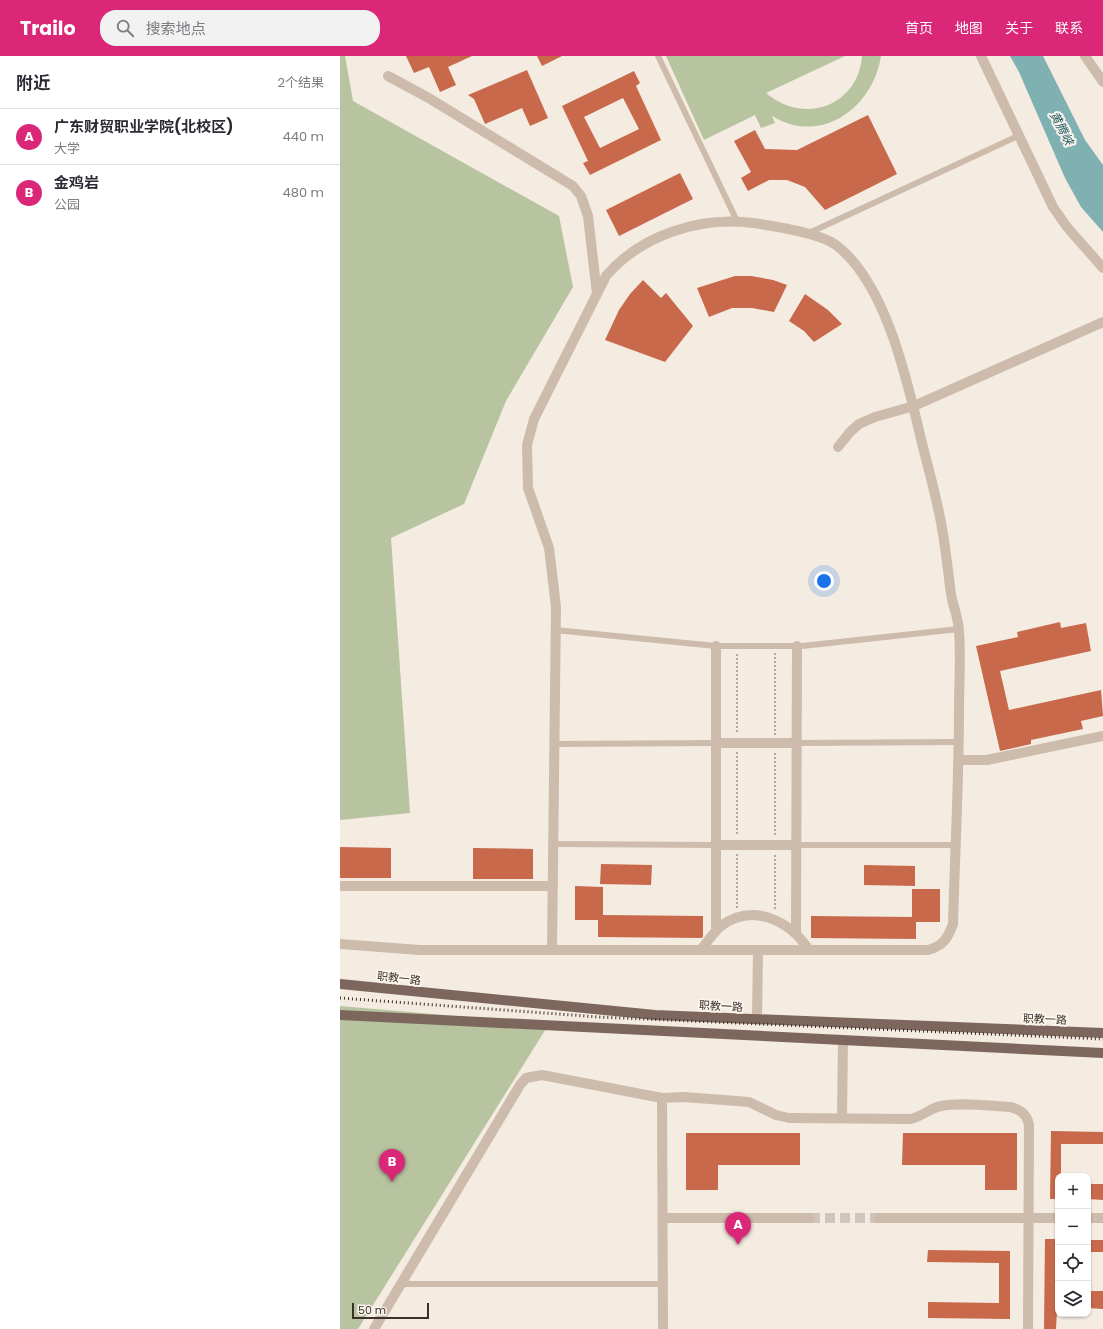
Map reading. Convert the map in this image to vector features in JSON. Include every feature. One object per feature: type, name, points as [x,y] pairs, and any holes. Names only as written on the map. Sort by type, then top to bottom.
[{"type":"main road","name":"职教一路","points":[[340,984],[655,1015],[1103,1033]]},
{"type":"main road","points":[[340,1015],[1103,1053]]},
{"type":"street","points":[[981,56],[1053,207],[1067,227],[1103,268]]},
{"type":"street","points":[[1085,56],[1103,82]]},
{"type":"street","points":[[388,76],[427,97],[572,186],[581,196],[588,216],[597,294]]},
{"type":"street","points":[[340,944],[420,950],[552,950],[701,950],[758,950],[809,950],[928,950],[938,948],[950,934],[953,924],[959,760],[960,629],[952,602],[942,526],[909,385],[880,303],[868,282],[847,254],[834,243],[808,234],[737,221],[694,225],[662,235],[618,262],[606,276],[534,419],[526,445],[528,488],[549,548],[554,591],[556,630],[552,950]]},
{"type":"street","points":[[838,447],[850,432],[859,424],[875,417],[914,406],[1103,322]]},
{"type":"street","points":[[716,646],[716,931]]},
{"type":"street","points":[[796,934],[797,646]]},
{"type":"street","points":[[959,760],[987,760],[1103,736]]},
{"type":"street","points":[[716,743],[796,743]]},
{"type":"street","points":[[716,845],[796,845]]},
{"type":"street","points":[[340,886],[553,886]]},
{"type":"street","points":[[701,950],[721,926],[737,919],[755,916],[767,917],[775,920],[796,934],[809,950]]},
{"type":"street","points":[[757,1019],[758,950]]},
{"type":"street","points":[[842,1118],[843,1040]]},
{"type":"street","points":[[374,1329],[526,1078],[542,1075],[662,1098],[684,1097],[749,1102],[776,1115],[788,1118],[910,1119],[919,1117],[941,1106],[1010,1107],[1018,1109],[1028,1119],[1029,1125],[1028,1329]]},
{"type":"street","points":[[662,1098],[664,1218],[663,1329]]},
{"type":"street","points":[[664,1218],[810,1218]]},
{"type":"street","points":[[878,1218],[1055,1218]]},
{"type":"street","points":[[1091,1218],[1103,1218]]},
{"type":"lane","points":[[658,56],[737,221]]},
{"type":"lane","points":[[808,234],[1018,136]]},
{"type":"lane","points":[[556,630],[716,646],[797,646],[960,629]]},
{"type":"lane","points":[[796,743],[959,742]]},
{"type":"lane","points":[[554,744],[716,743]]},
{"type":"lane","points":[[554,844],[716,845]]},
{"type":"lane","points":[[796,845],[956,845]]},
{"type":"lane","points":[[401,1284],[664,1284]]},
{"type":"path","points":[[737,646],[737,919]]},
{"type":"path","points":[[775,646],[775,920]]},
{"type":"green space","points":[[340,56],[345,56],[353,101],[559,216],[573,287],[506,401],[464,504],[391,538],[410,813],[340,820]]},
{"type":"green space","points":[[666,56],[845,56],[766,93],[781,103],[796,108],[812,109],[826,106],[840,99],[851,88],[858,74],[862,56],[881,56],[876,75],[867,92],[856,106],[842,117],[826,124],[809,127],[790,124],[772,116],[775,123],[761,128],[755,115],[704,140]]},
{"type":"green space","points":[[340,1006],[549,1024],[358,1329],[340,1329]]},
{"type":"water","name":"黄腾峡","points":[[1010,56],[1043,56],[1085,140],[1103,165],[1103,232],[1081,207],[1065,178],[1019,72]]},
{"type":"building","points":[[406,56],[472,56],[448,67],[456,85],[440,92],[429,67],[414,73]]},
{"type":"building","points":[[537,56],[562,56],[542,66]]},
{"type":"building","points":[[527,70],[548,118],[530,126],[522,108],[485,124],[474,99],[468,95]]},
{"type":"building","points":[[634,71],[640,83],[636,86],[661,140],[590,175],[583,163],[588,161],[562,106]],"holes":[[[623,98],[639,129],[600,148],[584,117]]]},
{"type":"building","points":[[868,115],[897,174],[825,210],[805,187],[787,180],[769,180],[748,191],[741,178],[751,172],[734,141],[755,130],[765,149],[797,150]]},
{"type":"building","points":[[680,173],[693,199],[619,236],[606,210]]},
{"type":"building","points":[[735,276],[751,276],[773,280],[787,285],[774,312],[752,308],[732,308],[709,317],[697,288]]},
{"type":"building","points":[[643,280],[661,298],[666,293],[693,326],[665,362],[605,340],[619,310],[630,294]]},
{"type":"building","points":[[805,294],[828,310],[842,324],[814,342],[804,331],[789,321]]},
{"type":"building","points":[[1060,622],[1061,628],[1086,623],[1091,651],[1000,671],[1009,710],[1101,690],[1103,716],[1081,721],[1083,729],[1031,740],[1031,744],[1000,751],[976,646],[1018,637],[1017,632]]},
{"type":"building","points":[[340,847],[391,848],[391,878],[340,878]]},
{"type":"building","points":[[473,848],[533,849],[533,879],[473,879]]},
{"type":"building","points":[[601,864],[652,865],[651,885],[600,884]]},
{"type":"building","points":[[864,865],[915,866],[915,886],[864,885]]},
{"type":"building","points":[[575,886],[603,887],[603,915],[703,916],[703,936],[702,938],[598,937],[598,920],[575,920]]},
{"type":"building","points":[[912,889],[940,889],[940,922],[916,922],[916,939],[811,938],[811,916],[912,917]]},
{"type":"building","points":[[1051,1131],[1103,1132],[1103,1144],[1061,1144],[1061,1173],[1055,1173],[1055,1199],[1050,1199]]},
{"type":"building","points":[[686,1133],[800,1133],[800,1165],[718,1165],[718,1190],[686,1190]]},
{"type":"building","points":[[903,1133],[1017,1133],[1017,1190],[985,1190],[985,1165],[902,1165]]},
{"type":"building","points":[[1091,1184],[1103,1184],[1103,1200],[1091,1199]]},
{"type":"building","points":[[1045,1239],[1055,1239],[1056,1329],[1044,1329]]},
{"type":"building","points":[[1091,1240],[1103,1240],[1103,1252],[1091,1252]]},
{"type":"building","points":[[928,1250],[1010,1251],[1010,1319],[928,1318],[928,1302],[999,1303],[999,1263],[927,1262]]},
{"type":"building","points":[[1091,1291],[1103,1291],[1103,1309],[1091,1308]]},
{"type":"tunnel","points":[[810,1218],[878,1218]]},
{"type":"railway","points":[[340,998],[599,1017],[1103,1039]]},
{"type":"place","name":"金鸡岩","points":[[392,1182]]},
{"type":"place","name":"广东财贸职业学院(北校区)","points":[[738,1245]]}]
